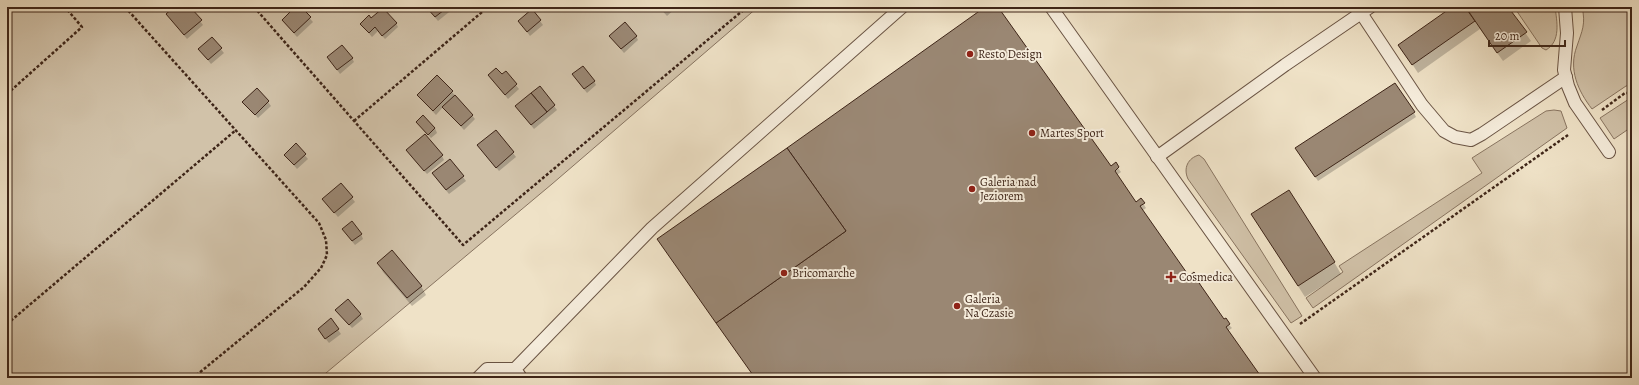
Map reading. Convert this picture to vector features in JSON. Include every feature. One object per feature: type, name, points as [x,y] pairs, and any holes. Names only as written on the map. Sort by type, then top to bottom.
[{"type":"lane","points":[[478,378],[487,369],[518,374],[652,228],[902,7]]},
{"type":"lane","points":[[1051,7],[1315,378]]},
{"type":"lane","points":[[1565,7],[1567,33],[1565,73],[1568,86],[1575,103],[1609,152]]},
{"type":"lane","points":[[1157,158],[1285,65],[1366,10],[1422,105],[1444,131],[1455,137],[1471,140],[1482,134],[1565,73]]},
{"type":"path","points":[[7,94],[82,27],[65,7]]},
{"type":"path","points":[[125,7],[319,223],[326,240],[327,255],[321,268],[304,287],[193,378]]},
{"type":"path","points":[[254,7],[463,245],[746,7]]},
{"type":"path","points":[[354,121],[488,7]]},
{"type":"path","points":[[1596,114],[1625,93],[1632,93]]},
{"type":"path","points":[[7,324],[236,130]]},
{"type":"path","points":[[1294,328],[1568,135]]},
{"type":"shaded area","points":[[7,7],[758,7],[552,184],[320,378],[7,378]]},
{"type":"shaded area","points":[[1514,7],[1555,7],[1557,31],[1554,42],[1551,46],[1546,50],[1542,48]]},
{"type":"shaded area","points":[[1582,7],[1632,7],[1632,85],[1626,86],[1592,109],[1582,95],[1574,71],[1574,55],[1582,32]]},
{"type":"shaded area","points":[[1629,99],[1632,99],[1632,131],[1630,128],[1614,139],[1600,118]]},
{"type":"shaded area","points":[[1546,111],[1561,111],[1567,128],[1313,308],[1306,298],[1343,272],[1339,266],[1482,173],[1472,158]]},
{"type":"shaded area","points":[[1199,155],[1204,159],[1302,316],[1291,323],[1188,179],[1186,167],[1192,158]]},
{"type":"building","points":[[174,7],[190,7],[202,20],[184,35],[166,14]]},
{"type":"building","points":[[295,7],[301,7],[311,17],[294,33],[282,20]]},
{"type":"building","points":[[426,7],[448,7],[435,17]]},
{"type":"building","name":"Galeria nad Jeziorem","points":[[985,7],[998,7],[1111,166],[1116,162],[1119,167],[1115,171],[1136,202],[1141,198],[1145,203],[1140,206],[1189,276],[1194,272],[1199,279],[1197,280],[1224,319],[1226,318],[1230,324],[1226,327],[1262,378],[755,378],[716,323],[846,231],[787,148]]},
{"type":"building","points":[[1452,7],[1465,7],[1475,21],[1412,65],[1398,45]]},
{"type":"building","points":[[1476,7],[1508,7],[1527,32],[1497,53],[1469,12]]},
{"type":"building","points":[[383,8],[397,23],[382,36],[375,27],[369,33],[360,24],[369,15],[371,18]]},
{"type":"building","points":[[532,9],[541,20],[527,32],[518,21]]},
{"type":"building","points":[[625,22],[637,36],[621,49],[609,36]]},
{"type":"building","points":[[212,37],[222,48],[208,60],[198,49]]},
{"type":"building","points":[[342,45],[353,58],[337,70],[327,57]]},
{"type":"building","points":[[583,66],[595,81],[584,89],[572,74]]},
{"type":"building","points":[[496,68],[502,74],[506,71],[517,84],[505,95],[488,75]]},
{"type":"building","points":[[437,75],[453,91],[433,111],[417,95]]},
{"type":"building","points":[[1395,83],[1415,112],[1315,177],[1295,148]]},
{"type":"building","points":[[540,86],[555,105],[547,112],[531,93]]},
{"type":"building","points":[[257,88],[269,101],[255,115],[242,102]]},
{"type":"building","points":[[531,93],[547,112],[531,125],[515,106]]},
{"type":"building","points":[[455,95],[473,115],[461,126],[442,107]]},
{"type":"building","points":[[423,115],[435,128],[428,135],[416,122]]},
{"type":"building","points":[[496,130],[514,152],[496,168],[477,145]]},
{"type":"building","points":[[425,134],[443,155],[424,171],[406,150]]},
{"type":"building","points":[[296,143],[306,154],[294,165],[284,155]]},
{"type":"building","points":[[787,148],[846,231],[716,323],[657,239]]},
{"type":"building","points":[[450,159],[464,176],[446,190],[432,173]]},
{"type":"building","points":[[341,183],[353,197],[334,213],[322,199]]},
{"type":"building","points":[[1289,190],[1335,262],[1298,286],[1251,214]]},
{"type":"building","points":[[352,221],[362,234],[352,241],[342,229]]},
{"type":"building","points":[[392,250],[422,286],[407,298],[377,263]]},
{"type":"building","points":[[348,299],[361,314],[349,325],[335,310]]},
{"type":"building","points":[[331,318],[339,329],[325,339],[318,329]]},
{"type":"place","name":"Resto Design","points":[[970,54]]},
{"type":"place","name":"Martes Sport","points":[[1032,133]]},
{"type":"place","name":"Galeria nad Jeziorem","points":[[972,189]]},
{"type":"place","name":"Bricomarche","points":[[784,273]]},
{"type":"place","name":"Cosmedica","points":[[1171,277]]},
{"type":"place","name":"Galeria Na Czasie","points":[[957,306]]}]
